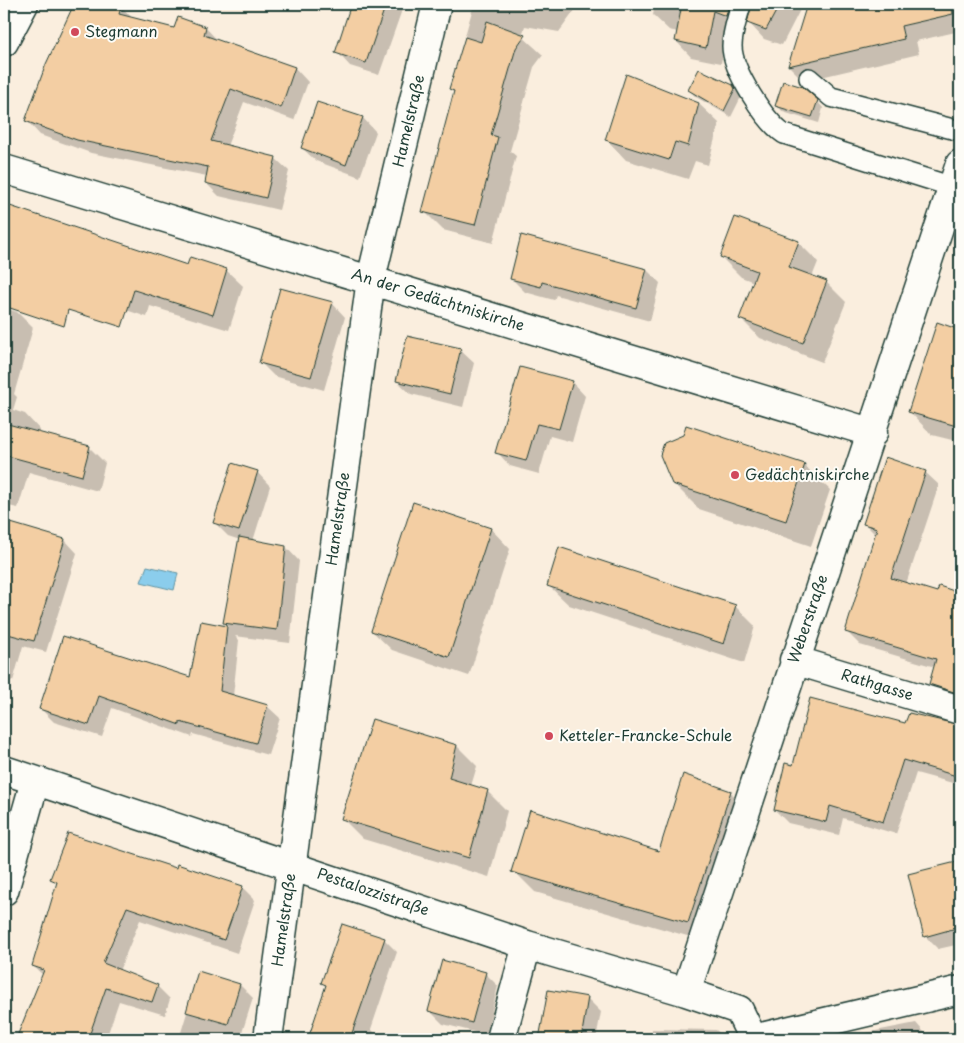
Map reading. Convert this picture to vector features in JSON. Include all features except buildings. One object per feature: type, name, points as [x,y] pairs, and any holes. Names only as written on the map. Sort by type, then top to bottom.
[{"type":"street","points":[[4,42],[24,4]]},
{"type":"street","name":"Hamelstraße","points":[[268,1039],[372,279],[437,4]]},
{"type":"street","name":"An der Gedächtniskirche","points":[[4,169],[873,432]]},
{"type":"street","name":"Weberstraße","points":[[686,992],[794,660],[873,432],[956,175]]},
{"type":"street","name":"Rathgasse","points":[[794,660],[960,710]]},
{"type":"street","name":"Pestalozzistraße","points":[[4,770],[291,864],[527,945],[686,992]]},
{"type":"street","points":[[4,891],[35,781]]},
{"type":"street","points":[[501,1039],[527,945]]},
{"type":"street","points":[[686,992],[739,1010],[753,1039],[960,990]]},
{"type":"lane","points":[[741,4],[732,44],[733,58],[760,108],[774,127],[784,134],[956,175]]},
{"type":"lane","points":[[809,78],[831,97],[960,131]]},
{"type":"water","points":[[147,566],[178,573],[174,590],[141,582]]},
{"type":"place","name":"Stegmann","points":[[75,32]]},
{"type":"place","name":"Gedächtniskirche","points":[[735,475]]},
{"type":"place","name":"Ketteler-Francke-Schule","points":[[549,736]]}]
